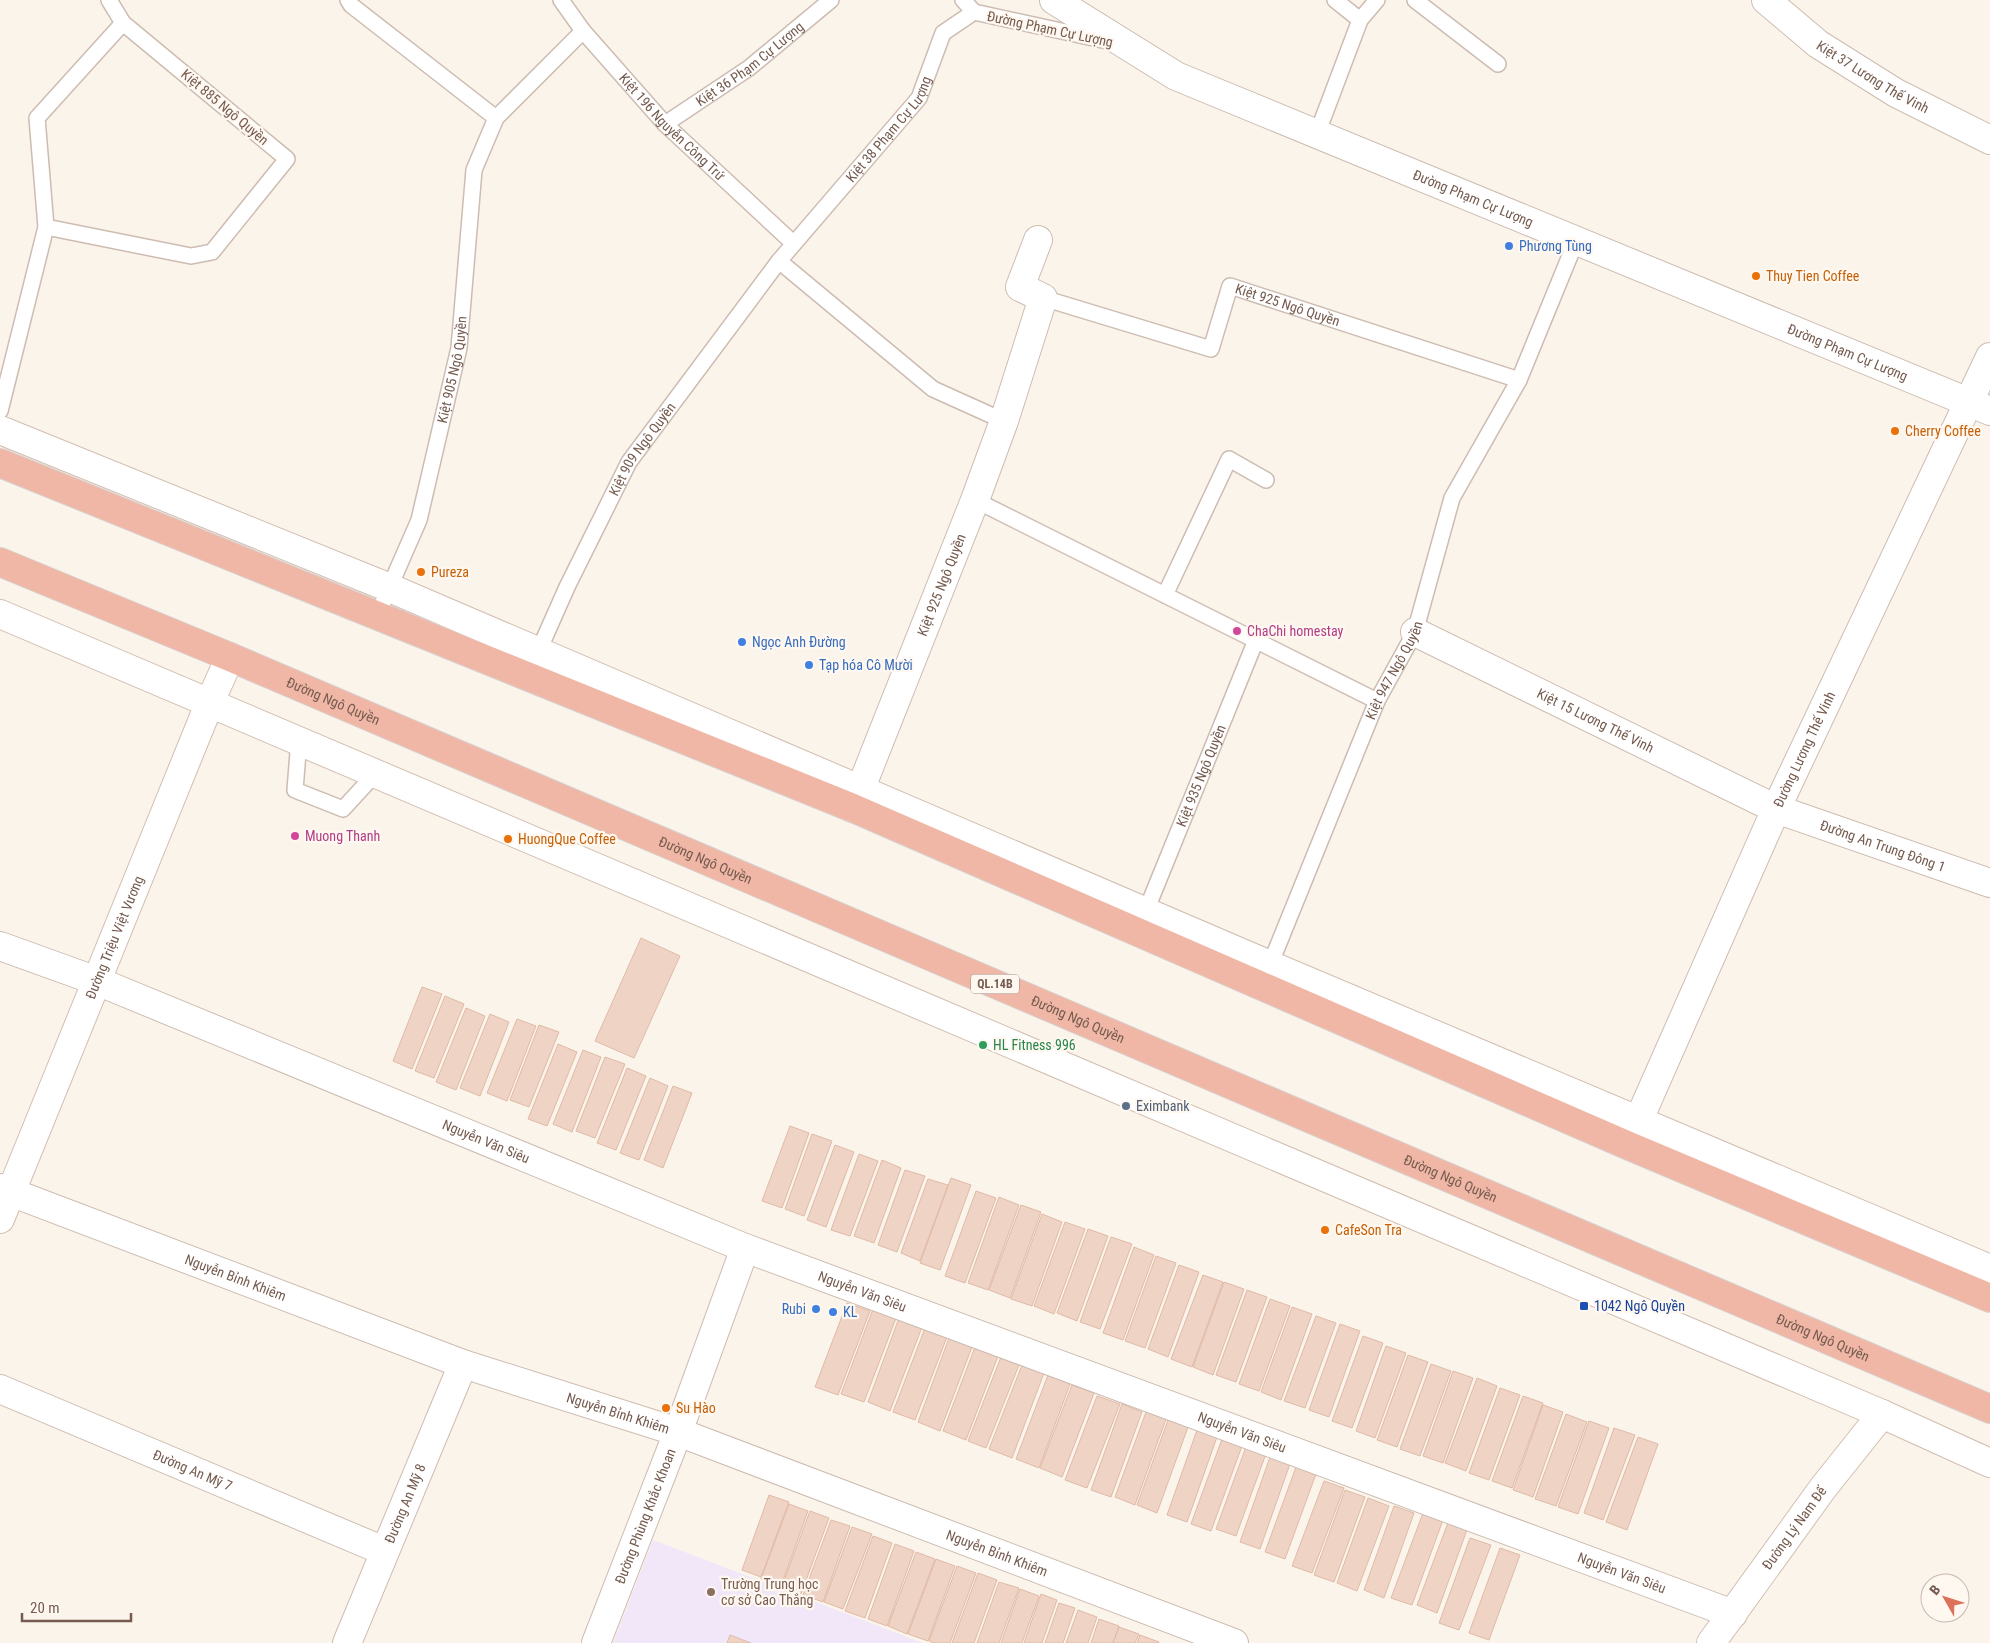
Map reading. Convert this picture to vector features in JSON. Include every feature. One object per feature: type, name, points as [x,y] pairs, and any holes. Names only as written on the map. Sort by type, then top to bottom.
[{"type":"highway","points":[[0,463],[528,677],[857,799],[1627,1145],[1990,1298]]},
{"type":"highway","name":"Đường Ngô Quyền","points":[[0,562],[230,658],[1990,1409]]},
{"type":"street","name":"Đường Phạm Cự Lượng","points":[[1054,0],[1176,76],[1979,407]]},
{"type":"street","name":"Kiệt 37 Lương Thế Vinh","points":[[1766,0],[1818,44],[1896,93],[1990,140]]},
{"type":"street","name":"Kiệt 925 Ngô Quyền","points":[[857,799],[976,500],[1004,421],[1043,298],[1020,287],[1038,240]]},
{"type":"street","name":"Đường Lương Thế Vinh","points":[[1627,1145],[1776,809],[1979,407],[1990,357]]},
{"type":"street","points":[[0,430],[390,588],[538,652],[857,799],[1146,912],[1990,1269]]},
{"type":"street","points":[[0,614],[1882,1414],[1990,1463]]},
{"type":"street","name":"Kiệt 15 Lương Thế Vinh","points":[[1415,632],[1776,809]]},
{"type":"street","name":"Đường Triệu Việt Vương","points":[[0,1220],[5,1190],[97,981],[210,702],[230,658]]},
{"type":"street","name":"Đường An Trung Đông 1","points":[[1776,809],[1990,883]]},
{"type":"street","name":"Nguyễn Văn Siêu","points":[[0,946],[97,981],[745,1248],[1733,1614]]},
{"type":"street","name":"Nguyễn Bỉnh Khiêm","points":[[5,1190],[463,1364],[678,1432],[1234,1643]]},
{"type":"street","name":"Đường Phùng Khắc Khoan","points":[[596,1643],[678,1432],[745,1248]]},
{"type":"street","name":"Đường An Mỹ 8","points":[[347,1643],[463,1364]]},
{"type":"street","name":"Đường An Mỹ 7","points":[[0,1389],[384,1551]]},
{"type":"street","name":"Đường Lý Nam Đế","points":[[1711,1643],[1823,1488],[1882,1414]]},
{"type":"lane","points":[[0,410],[46,227],[37,118],[124,23],[108,0]]},
{"type":"lane","points":[[348,0],[351,5],[496,118]]},
{"type":"lane","name":"Kiệt 196 Nguyễn Công Trứ","points":[[561,0],[583,31],[665,124],[793,243]]},
{"type":"lane","name":"Kiệt 36 Phạm Cự Lượng","points":[[665,124],[749,68],[831,0]]},
{"type":"lane","points":[[963,0],[974,12]]},
{"type":"lane","points":[[1335,0],[1360,20]]},
{"type":"lane","points":[[1317,134],[1360,20],[1377,0]]},
{"type":"lane","points":[[1415,0],[1498,64]]},
{"type":"lane","name":"Đường Phạm Cự Lượng","points":[[974,12],[1126,45]]},
{"type":"lane","name":"Kiệt 38 Phạm Cự Lượng","points":[[793,243],[919,98],[942,33],[974,12]]},
{"type":"lane","name":"Kiệt 885 Ngô Quyền","points":[[46,227],[191,256],[212,252],[287,159],[124,23]]},
{"type":"lane","name":"Kiệt 905 Ngô Quyền","points":[[377,616],[419,520],[457,358],[474,170],[496,118],[583,31]]},
{"type":"lane","name":"Kiệt 947 Ngô Quyền","points":[[1270,965],[1377,701],[1415,632],[1452,498],[1519,380],[1576,241]]},
{"type":"lane","name":"Kiệt 909 Ngô Quyền","points":[[528,677],[567,587],[629,462],[793,243]]},
{"type":"lane","points":[[779,260],[933,389],[1004,421]]},
{"type":"lane","name":"Kiệt 925 Ngô Quyền","points":[[1043,298],[1211,349],[1230,286],[1519,380]]},
{"type":"lane","points":[[1165,595],[1228,460],[1266,480]]},
{"type":"lane","points":[[976,500],[1377,701]]},
{"type":"lane","name":"Kiệt 935 Ngô Quyền","points":[[1146,912],[1256,640]]},
{"type":"lane","points":[[300,740],[295,790],[343,808],[376,773]]},
{"type":"shaded area","name":"Trường Trung học cơ sở Cao Thắng","points":[[653,1540],[923,1643],[613,1643]]},
{"type":"building","points":[[641,938],[680,956],[634,1058],[595,1041]]},
{"type":"building","points":[[422,987],[442,994],[412,1069],[393,1061]]},
{"type":"building","points":[[445,996],[464,1004],[434,1078],[415,1071]]},
{"type":"building","points":[[466,1008],[485,1016],[456,1090],[436,1082]]},
{"type":"building","points":[[490,1014],[509,1022],[480,1096],[460,1088]]},
{"type":"building","points":[[517,1019],[536,1026],[507,1101],[487,1093]]},
{"type":"building","points":[[539,1025],[559,1032],[529,1107],[510,1100]]},
{"type":"building","points":[[558,1044],[577,1052],[547,1126],[528,1119]]},
{"type":"building","points":[[583,1050],[601,1057],[572,1132],[553,1124]]},
{"type":"building","points":[[605,1057],[625,1064],[595,1138],[576,1131]]},
{"type":"building","points":[[627,1068],[646,1076],[616,1150],[597,1143]]},
{"type":"building","points":[[650,1078],[668,1086],[639,1160],[620,1153]]},
{"type":"building","points":[[673,1086],[692,1093],[663,1168],[644,1160]]},
{"type":"building","points":[[790,1126],[809,1133],[782,1208],[762,1201]]},
{"type":"building","points":[[812,1134],[832,1141],[804,1216],[785,1209]]},
{"type":"building","points":[[835,1145],[854,1152],[826,1227],[807,1220]]},
{"type":"building","points":[[859,1154],[878,1161],[850,1236],[831,1230]]},
{"type":"building","points":[[882,1160],[901,1168],[874,1243],[854,1236]]},
{"type":"building","points":[[905,1170],[925,1176],[897,1252],[878,1245]]},
{"type":"building","points":[[951,1178],[971,1185],[940,1270],[920,1263]]},
{"type":"building","points":[[928,1179],[948,1185],[920,1261],[901,1253]]},
{"type":"building","points":[[976,1191],[996,1198],[965,1283],[945,1276]]},
{"type":"building","points":[[999,1197],[1019,1205],[988,1290],[968,1283]]},
{"type":"building","points":[[1021,1205],[1041,1212],[1010,1298],[989,1290]]},
{"type":"building","points":[[1042,1214],[1062,1222],[1032,1306],[1011,1299]]},
{"type":"building","points":[[1065,1222],[1085,1229],[1054,1314],[1034,1306]]},
{"type":"building","points":[[1088,1229],[1108,1236],[1077,1321],[1057,1313]]},
{"type":"building","points":[[1111,1237],[1132,1244],[1100,1329],[1080,1322]]},
{"type":"building","points":[[1134,1247],[1154,1255],[1123,1340],[1103,1333]]},
{"type":"building","points":[[1156,1256],[1176,1263],[1145,1348],[1125,1341]]},
{"type":"building","points":[[1179,1265],[1199,1272],[1168,1357],[1148,1349]]},
{"type":"building","points":[[1203,1275],[1223,1282],[1192,1367],[1171,1359]]},
{"type":"building","points":[[1224,1282],[1244,1289],[1213,1375],[1193,1367]]},
{"type":"building","points":[[1247,1290],[1267,1297],[1236,1382],[1216,1375]]},
{"type":"building","points":[[1270,1299],[1290,1306],[1259,1391],[1239,1384]]},
{"type":"building","points":[[847,1303],[870,1311],[838,1395],[815,1387]]},
{"type":"building","points":[[1292,1307],[1312,1314],[1281,1400],[1261,1392]]},
{"type":"building","points":[[873,1309],[896,1318],[864,1402],[841,1394]]},
{"type":"building","points":[[1316,1316],[1336,1323],[1305,1408],[1284,1401]]},
{"type":"building","points":[[899,1318],[922,1327],[890,1411],[868,1402]]},
{"type":"building","points":[[1340,1324],[1360,1331],[1329,1417],[1309,1410]]},
{"type":"building","points":[[925,1328],[947,1337],[915,1420],[893,1412]]},
{"type":"building","points":[[1363,1336],[1383,1343],[1352,1428],[1332,1421]]},
{"type":"building","points":[[949,1338],[972,1347],[940,1431],[918,1422]]},
{"type":"building","points":[[1386,1346],[1406,1353],[1375,1438],[1356,1431]]},
{"type":"building","points":[[975,1347],[998,1356],[966,1440],[943,1431]]},
{"type":"building","points":[[1408,1355],[1428,1362],[1397,1447],[1377,1440]]},
{"type":"building","points":[[1001,1357],[1019,1365],[986,1448],[968,1441]]},
{"type":"building","points":[[1431,1364],[1451,1371],[1420,1456],[1400,1449]]},
{"type":"building","points":[[1022,1365],[1044,1373],[1012,1458],[989,1449]]},
{"type":"building","points":[[1453,1371],[1473,1378],[1443,1463],[1423,1456]]},
{"type":"building","points":[[1048,1375],[1070,1384],[1039,1468],[1016,1459]]},
{"type":"building","points":[[1477,1378],[1497,1386],[1466,1471],[1445,1463]]},
{"type":"building","points":[[1072,1385],[1094,1393],[1062,1477],[1040,1468]]},
{"type":"building","points":[[1500,1388],[1520,1395],[1489,1480],[1469,1473]]},
{"type":"building","points":[[1097,1396],[1120,1404],[1087,1488],[1065,1480]]},
{"type":"building","points":[[1523,1396],[1543,1403],[1512,1488],[1492,1481]]},
{"type":"building","points":[[1122,1404],[1142,1412],[1111,1497],[1091,1490]]},
{"type":"building","points":[[1543,1405],[1563,1412],[1533,1497],[1513,1490]]},
{"type":"building","points":[[1146,1412],[1166,1419],[1135,1505],[1115,1497]]},
{"type":"building","points":[[1566,1414],[1587,1422],[1556,1506],[1535,1499]]},
{"type":"building","points":[[1168,1420],[1188,1427],[1157,1513],[1137,1505]]},
{"type":"building","points":[[1589,1421],[1609,1428],[1578,1514],[1558,1507]]},
{"type":"building","points":[[1614,1428],[1635,1435],[1603,1520],[1584,1513]]},
{"type":"building","points":[[1197,1430],[1217,1437],[1187,1522],[1167,1515]]},
{"type":"building","points":[[1638,1437],[1658,1444],[1627,1530],[1606,1522]]},
{"type":"building","points":[[1222,1439],[1242,1446],[1211,1531],[1191,1524]]},
{"type":"building","points":[[1247,1444],[1267,1451],[1236,1536],[1216,1529]]},
{"type":"building","points":[[1270,1457],[1290,1464],[1260,1549],[1240,1542]]},
{"type":"building","points":[[1296,1467],[1316,1474],[1285,1559],[1265,1552]]},
{"type":"building","points":[[1324,1481],[1344,1488],[1312,1573],[1292,1566]]},
{"type":"building","points":[[1345,1490],[1365,1497],[1334,1582],[1314,1575]]},
{"type":"building","points":[[769,1495],[789,1502],[761,1577],[742,1570]]},
{"type":"building","points":[[1368,1498],[1389,1506],[1357,1591],[1337,1583]]},
{"type":"building","points":[[789,1504],[808,1511],[781,1586],[761,1579]]},
{"type":"building","points":[[1394,1506],[1414,1513],[1384,1598],[1364,1590]]},
{"type":"building","points":[[810,1511],[829,1518],[801,1594],[782,1586]]},
{"type":"building","points":[[1423,1513],[1443,1520],[1412,1605],[1391,1598]]},
{"type":"building","points":[[831,1520],[850,1526],[823,1602],[803,1595]]},
{"type":"building","points":[[1449,1520],[1468,1527],[1437,1613],[1417,1605]]},
{"type":"building","points":[[852,1527],[872,1534],[843,1609],[824,1602]]},
{"type":"building","points":[[873,1536],[892,1543],[865,1618],[845,1611]]},
{"type":"building","points":[[1470,1538],[1491,1545],[1459,1630],[1439,1623]]},
{"type":"building","points":[[895,1544],[914,1551],[887,1626],[868,1619]]},
{"type":"building","points":[[1500,1548],[1520,1555],[1489,1640],[1469,1633]]},
{"type":"building","points":[[916,1552],[935,1559],[907,1634],[888,1626]]},
{"type":"building","points":[[936,1559],[955,1566],[928,1641],[908,1634]]},
{"type":"building","points":[[957,1566],[976,1573],[950,1643],[934,1643],[929,1641]]},
{"type":"building","points":[[978,1573],[997,1580],[974,1643],[952,1643]]},
{"type":"building","points":[[999,1582],[1019,1588],[999,1643],[977,1643]]},
{"type":"building","points":[[1020,1589],[1039,1596],[1022,1643],[1001,1643]]},
{"type":"building","points":[[1041,1594],[1057,1600],[1042,1643],[1024,1643]]},
{"type":"building","points":[[1059,1603],[1075,1608],[1063,1643],[1045,1643]]},
{"type":"building","points":[[1078,1610],[1097,1617],[1088,1643],[1066,1643]]},
{"type":"building","points":[[1099,1619],[1119,1626],[1113,1643],[1091,1643]]},
{"type":"building","points":[[1119,1627],[1139,1634],[1135,1643],[1113,1643]]},
{"type":"building","points":[[730,1635],[751,1643],[727,1643]]},
{"type":"building","points":[[1140,1635],[1159,1642],[1159,1643],[1137,1643]]},
{"type":"place","name":"Phương Tùng","points":[[1509,246]]},
{"type":"place","name":"Thuy Tien Coffee","points":[[1756,276]]},
{"type":"place","name":"Cherry Coffee","points":[[1895,431]]},
{"type":"place","name":"Pureza","points":[[421,572]]},
{"type":"place","name":"ChaChi homestay","points":[[1237,631]]},
{"type":"place","name":"Ngọc Anh Đường","points":[[742,642]]},
{"type":"place","name":"Tạp hóa Cô Mười","points":[[809,665]]},
{"type":"place","name":"Muong Thanh","points":[[295,836]]},
{"type":"place","name":"HuongQue Coffee","points":[[508,839]]},
{"type":"place","name":"HL Fitness 996","points":[[983,1045]]},
{"type":"place","name":"Eximbank","points":[[1126,1106]]},
{"type":"place","name":"CafeSon Tra","points":[[1325,1230]]},
{"type":"place","name":"1042 Ngô Quyền","points":[[1584,1306]]},
{"type":"place","name":"Rubi","points":[[816,1309]]},
{"type":"place","name":"KL","points":[[833,1312]]},
{"type":"place","name":"Su Hào","points":[[666,1408]]},
{"type":"place","name":"Trường Trung học cơ sở Cao Thắng","points":[[711,1592]]}]
